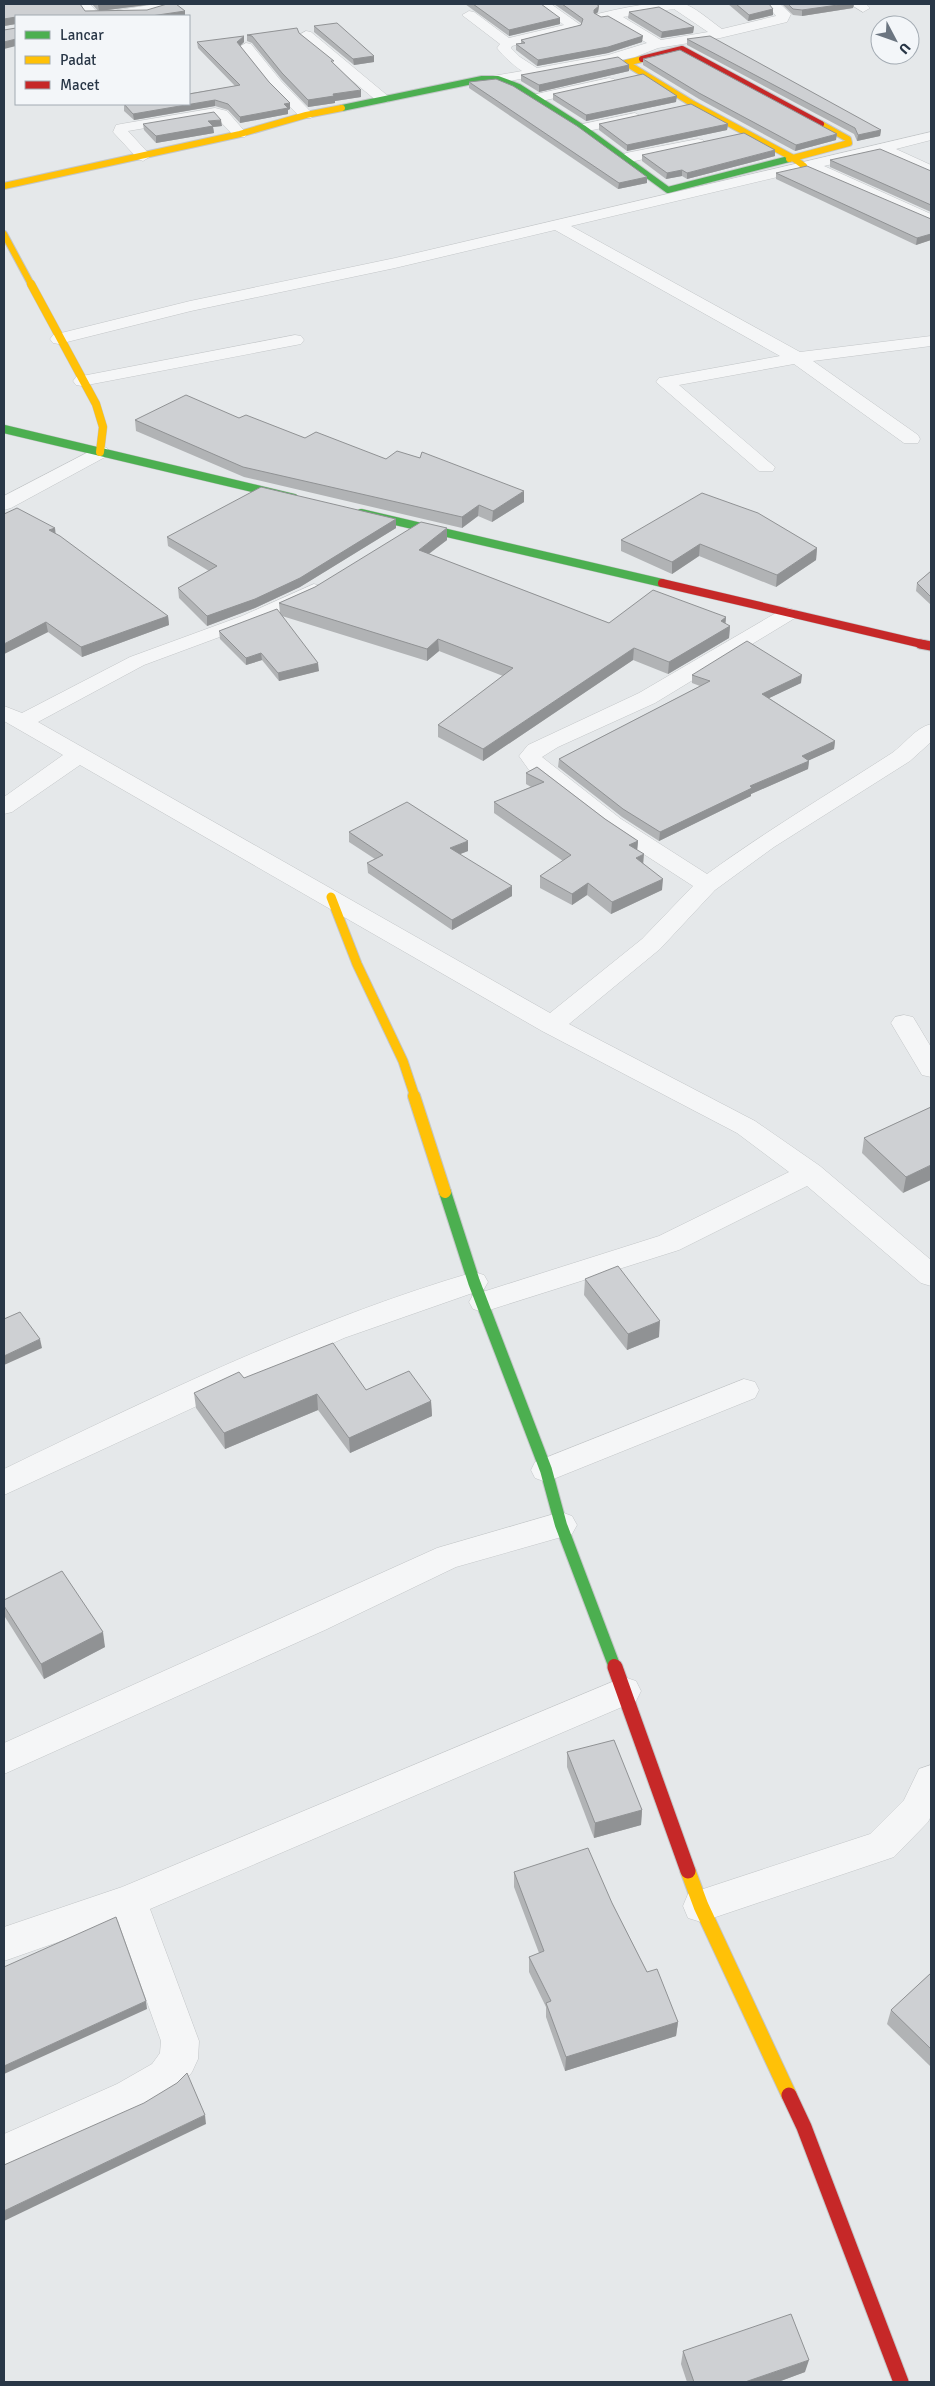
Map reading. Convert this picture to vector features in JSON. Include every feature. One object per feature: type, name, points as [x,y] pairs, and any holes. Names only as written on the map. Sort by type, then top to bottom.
[{"type":"street","points":[[88,10],[133,4]]},
{"type":"street","points":[[109,15],[158,8],[169,4]]},
{"type":"street","points":[[543,4],[574,23],[676,4],[720,34]]},
{"type":"street","points":[[773,4],[784,14],[782,19],[720,34],[626,62],[693,104],[749,132],[802,163],[931,220]]},
{"type":"street","points":[[468,14],[507,43]]},
{"type":"street","points":[[609,15],[656,43],[678,46],[848,139],[849,143],[802,163]]},
{"type":"street","points":[[532,72],[515,60],[504,48],[507,43],[562,31],[575,26],[574,23]]},
{"type":"street","points":[[306,35],[384,99]]},
{"type":"street","points":[[4,186],[240,134],[306,115],[460,83],[498,79],[628,55],[653,47],[656,43]]},
{"type":"street","points":[[246,47],[276,84],[306,115]]},
{"type":"street","points":[[537,98],[644,74]]},
{"type":"street","points":[[498,79],[509,81],[583,128],[626,158],[670,194]]},
{"type":"street","points":[[675,108],[693,104]]},
{"type":"street","points":[[143,156],[120,132],[122,128],[214,112],[222,114],[240,134]]},
{"type":"street","points":[[583,128],[647,114]]},
{"type":"street","points":[[626,158],[749,132]]},
{"type":"street","points":[[59,339],[190,306],[395,263],[558,225],[670,194],[802,163],[881,148],[931,136]]},
{"type":"street","points":[[845,145],[861,152]]},
{"type":"street","points":[[881,148],[931,170]]},
{"type":"street","points":[[558,225],[797,358],[911,438]]},
{"type":"street","points":[[4,234],[59,339],[96,404],[103,427],[100,452]]},
{"type":"street","points":[[82,381],[295,340]]},
{"type":"street","points":[[766,467],[665,382],[797,358],[931,341]]},
{"type":"street","points":[[4,429],[301,499]]},
{"type":"street","points":[[4,504],[100,452]]},
{"type":"street","points":[[350,511],[931,646]]},
{"type":"street","points":[[395,540],[417,526]]},
{"type":"street","points":[[13,717],[138,661],[263,614],[333,579]]},
{"type":"street","points":[[707,885],[613,824],[538,765],[530,756],[550,742],[648,698],[788,614]]},
{"type":"street","points":[[13,717],[551,1024],[746,1127],[810,1173],[892,1240],[931,1276]]},
{"type":"street","points":[[551,1024],[584,1001],[651,944],[707,885],[766,842],[902,756],[931,731]]},
{"type":"street","points":[[4,807],[80,754]]},
{"type":"street","points":[[331,897],[357,964],[403,1061],[479,1292],[546,1470],[561,1525],[624,1690],[661,1799],[701,1906],[804,2127],[901,2382]]},
{"type":"street","points":[[904,1023],[931,1069]]},
{"type":"street","points":[[4,1483],[115,1429],[334,1330],[669,1243],[810,1173]]},
{"type":"street","points":[[546,1470],[744,1390]]},
{"type":"street","points":[[4,1759],[448,1557],[561,1525]]},
{"type":"street","points":[[4,1944],[129,1901],[624,1690]]},
{"type":"street","points":[[701,1906],[882,1846],[916,1811],[931,1780]]},
{"type":"street","points":[[4,2154],[131,2097],[165,2078],[179,2059],[180,2041],[129,1901]]},
{"type":"building","points":[[4,4],[80,4],[85,11],[147,10],[167,4],[176,4],[185,11],[158,15],[15,15],[15,17],[4,19]]},
{"type":"building","points":[[473,4],[541,4],[560,18],[509,30]]},
{"type":"building","points":[[562,4],[596,4],[599,6],[594,10],[594,13],[601,17],[608,16],[643,36],[608,47],[538,60],[516,44],[525,43],[521,40],[581,25],[583,19]]},
{"type":"building","points":[[736,4],[769,4],[773,9],[749,15]]},
{"type":"building","points":[[788,4],[845,4],[802,10],[793,9]]},
{"type":"building","points":[[659,7],[694,27],[662,32],[629,12]]},
{"type":"building","points":[[337,23],[374,56],[353,59],[314,26]]},
{"type":"building","points":[[15,28],[15,39],[4,42],[4,30]]},
{"type":"building","points":[[297,28],[299,33],[334,61],[331,61],[361,90],[308,100],[282,73],[252,36],[247,35]]},
{"type":"building","points":[[244,36],[237,42],[269,82],[290,103],[284,104],[288,108],[240,117],[228,104],[215,100],[190,104],[190,94],[240,85],[197,42]]},
{"type":"building","points":[[710,36],[881,130],[858,135],[855,128],[687,39]]},
{"type":"building","points":[[680,50],[837,134],[796,145],[699,93],[643,59]]},
{"type":"building","points":[[618,57],[629,65],[539,85],[521,75]]},
{"type":"building","points":[[643,74],[677,96],[586,115],[553,94]]},
{"type":"building","points":[[496,79],[513,86],[577,126],[647,177],[619,183],[469,82]]},
{"type":"building","points":[[691,104],[728,124],[627,145],[599,124]]},
{"type":"building","points":[[125,105],[186,105],[133,114]]},
{"type":"building","points":[[214,112],[221,120],[208,121],[213,126],[156,136],[143,124]]},
{"type":"building","points":[[744,133],[775,150],[687,173],[682,170],[667,173],[642,155]]},
{"type":"building","points":[[880,149],[931,171],[931,205],[830,160]]},
{"type":"building","points":[[807,166],[931,219],[931,234],[917,238],[776,173]]},
{"type":"building","points":[[186,395],[239,418],[246,415],[305,438],[316,432],[386,459],[397,451],[420,458],[422,452],[524,491],[493,511],[479,505],[462,517],[243,467],[135,420]]},
{"type":"building","points":[[261,487],[396,519],[300,578],[255,599],[207,616],[178,588],[217,566],[167,537]]},
{"type":"building","points":[[702,493],[758,513],[817,548],[777,575],[700,544],[672,562],[621,540]]},
{"type":"building","points":[[17,508],[55,528],[49,530],[60,536],[168,616],[81,647],[46,622],[4,644],[4,514]]},
{"type":"building","points":[[421,522],[447,528],[419,550],[609,623],[653,590],[726,617],[721,621],[730,626],[669,662],[634,648],[483,749],[438,725],[513,668],[438,639],[427,649],[279,603],[315,587]]},
{"type":"building","points":[[931,571],[931,597],[917,583]]},
{"type":"building","points":[[277,609],[318,663],[278,673],[261,653],[246,658],[219,631]]},
{"type":"building","points":[[747,641],[802,675],[762,694],[835,741],[802,756],[809,761],[750,786],[752,788],[660,832],[623,809],[559,759],[710,681],[692,675]]},
{"type":"building","points":[[537,767],[605,819],[638,841],[629,845],[644,854],[636,858],[663,879],[612,902],[588,883],[572,894],[540,876],[571,855],[494,802],[544,782],[526,773]]},
{"type":"building","points":[[407,802],[468,841],[450,848],[512,886],[452,920],[367,863],[383,855],[349,832]]},
{"type":"building","points":[[931,1107],[931,1165],[906,1177],[864,1138]]},
{"type":"building","points":[[618,1266],[660,1321],[628,1334],[585,1279]]},
{"type":"building","points":[[20,1312],[40,1339],[4,1356],[4,1319]]},
{"type":"building","points":[[333,1343],[366,1390],[409,1371],[431,1401],[349,1438],[317,1394],[224,1433],[194,1393],[239,1372],[244,1378]]},
{"type":"building","points":[[62,1571],[103,1632],[41,1664],[4,1606],[4,1600]]},
{"type":"building","points":[[614,1740],[642,1810],[595,1823],[567,1752]]},
{"type":"building","points":[[588,1848],[612,1903],[647,1972],[657,1969],[678,2022],[566,2057],[546,2003],[551,2001],[529,1957],[544,1951],[514,1872]]},
{"type":"building","points":[[116,1917],[146,2001],[4,2066],[4,1967]]},
{"type":"building","points":[[931,1973],[931,2049],[891,2010]]},
{"type":"building","points":[[187,2073],[205,2115],[4,2211],[4,2165],[144,2103],[177,2083]]},
{"type":"building","points":[[791,2314],[809,2360],[745,2382],[694,2382],[683,2351]]},
{"type":"traffic: fast","points":[[342,108],[482,79],[498,79],[519,87],[583,128],[668,190],[789,159]]},
{"type":"traffic: fast","points":[[4,429],[294,498]]},
{"type":"traffic: fast","points":[[361,513],[662,583]]},
{"type":"traffic: fast","points":[[445,1192],[474,1282],[546,1470],[561,1525],[614,1665]]},
{"type":"traffic: slow","points":[[642,59],[626,63],[693,104],[793,158],[789,159]]},
{"type":"traffic: slow","points":[[4,186],[240,134],[306,115],[342,108]]},
{"type":"traffic: slow","points":[[804,166],[793,158],[849,143],[848,139],[821,124]]},
{"type":"traffic: slow","points":[[4,234],[96,404],[103,427],[100,452]]},
{"type":"traffic: slow","points":[[331,897],[357,964],[403,1061],[445,1192]]},
{"type":"traffic: slow","points":[[688,1871],[701,1906],[789,2095]]},
{"type":"traffic: jam","points":[[642,59],[682,49],[821,124]]},
{"type":"traffic: jam","points":[[662,583],[931,646]]},
{"type":"traffic: jam","points":[[614,1665],[688,1871]]},
{"type":"traffic: jam","points":[[789,2095],[804,2127],[901,2382]]}]
